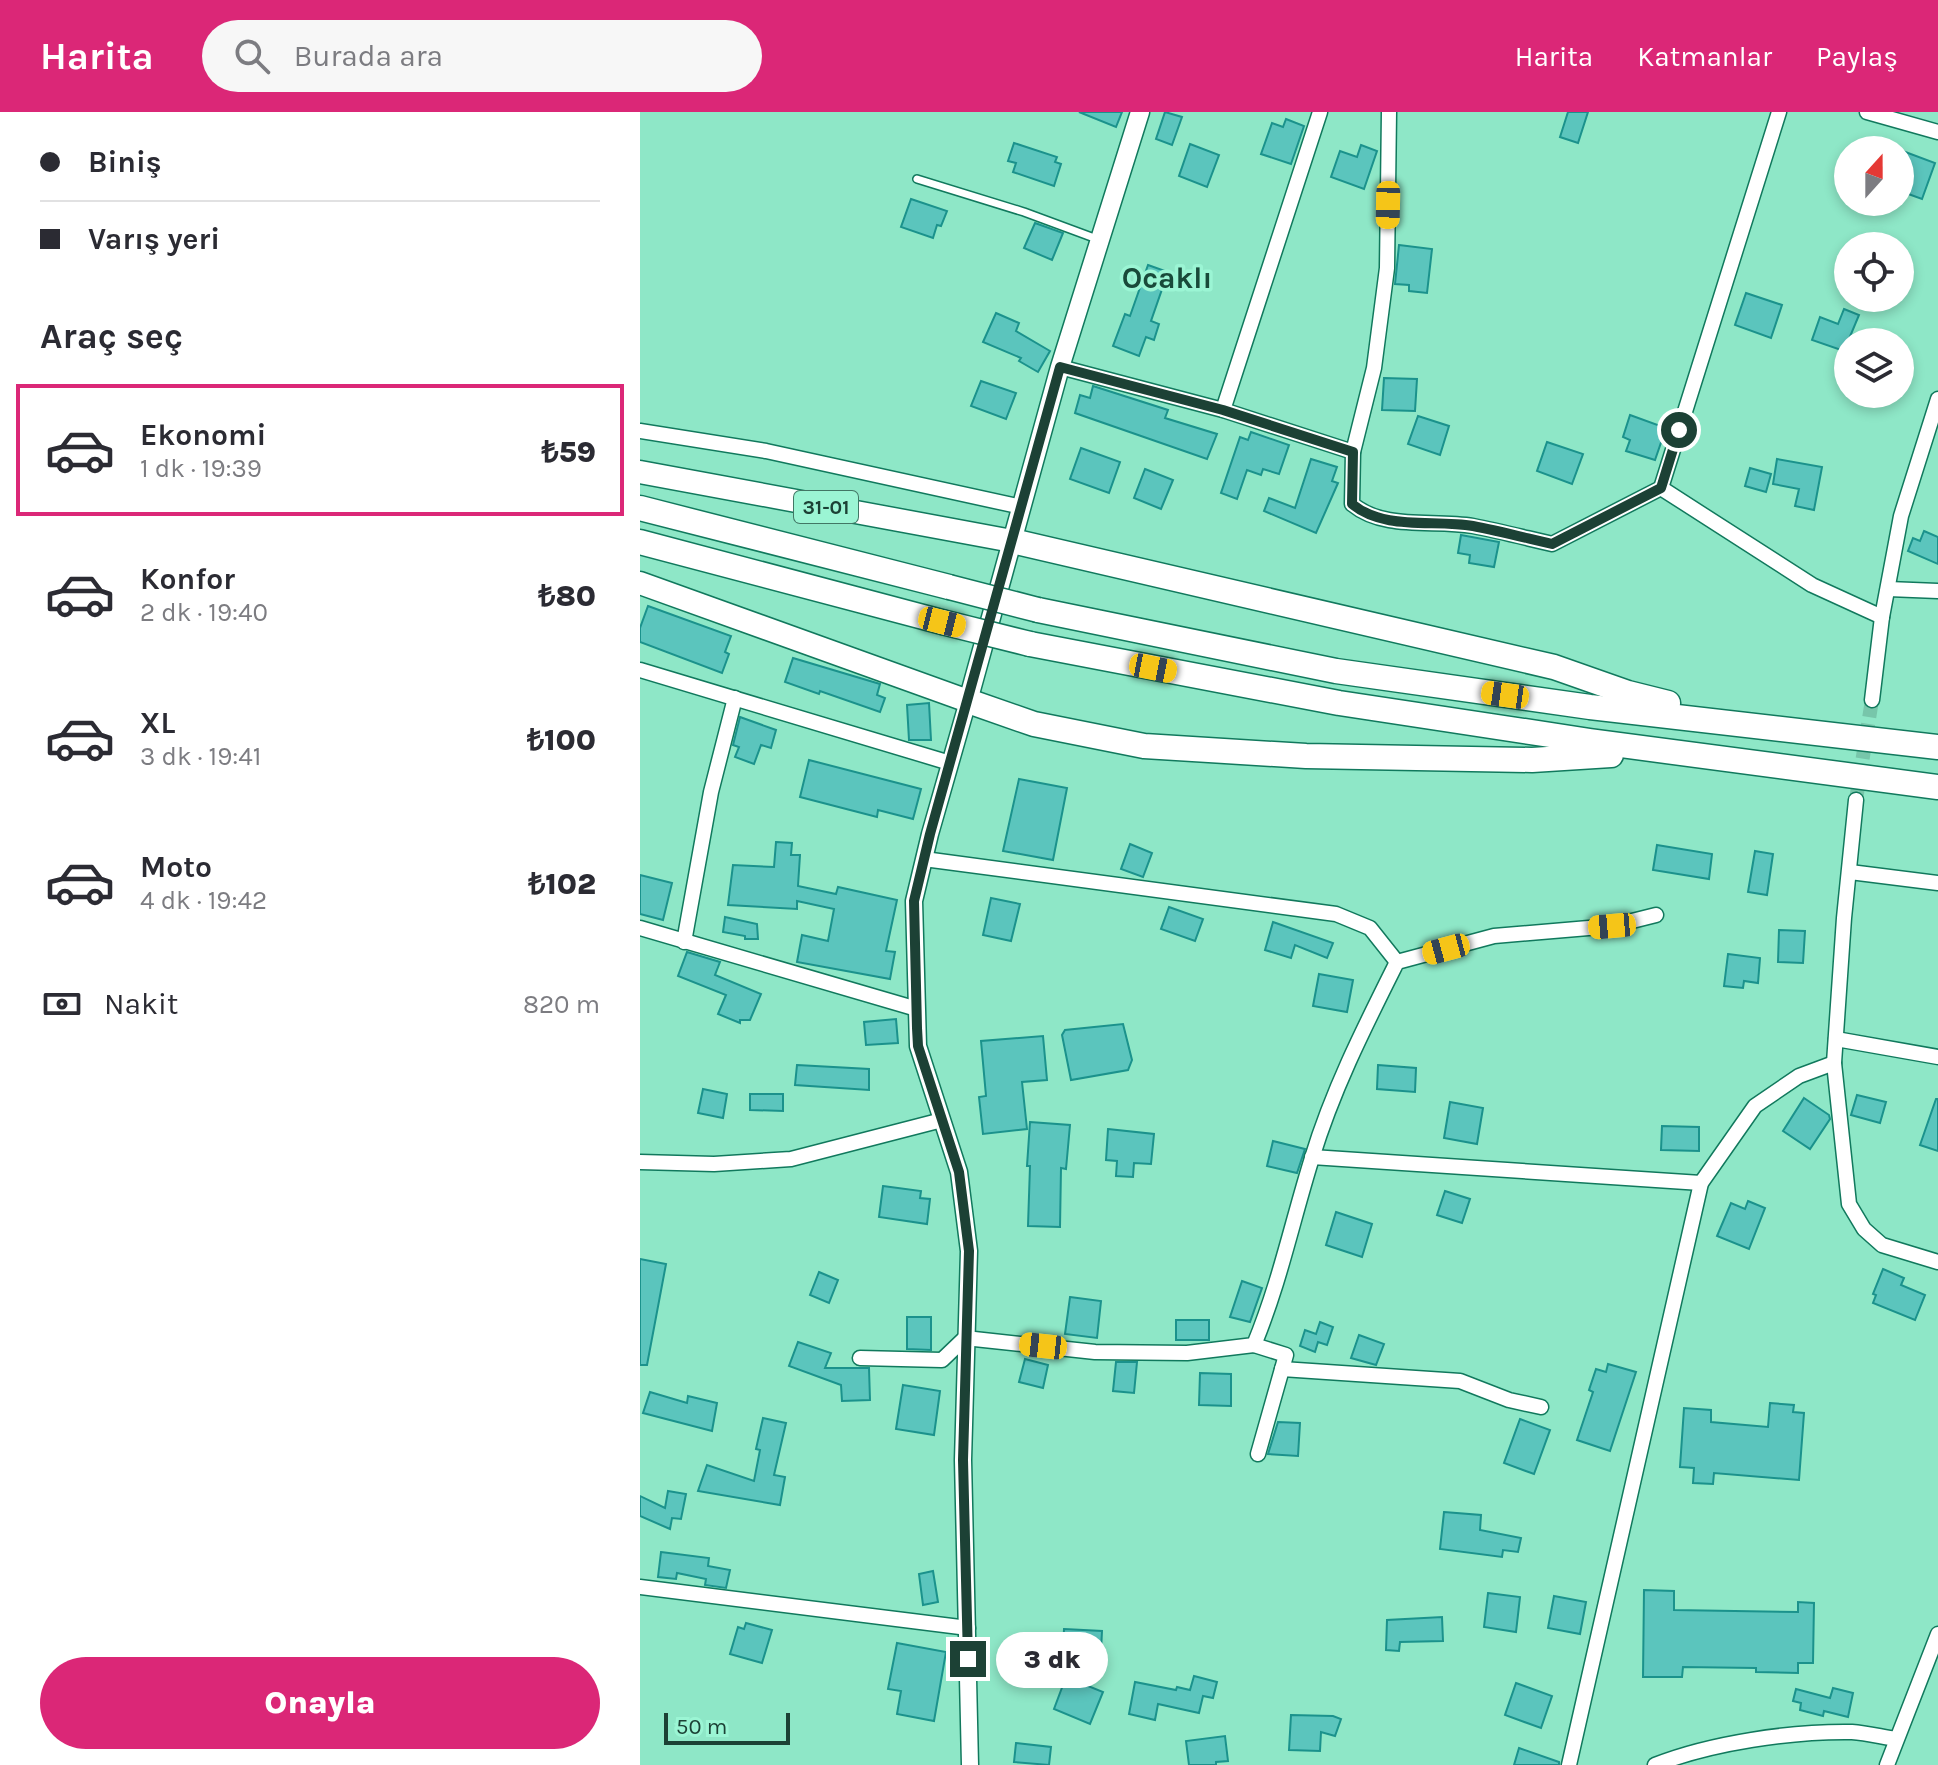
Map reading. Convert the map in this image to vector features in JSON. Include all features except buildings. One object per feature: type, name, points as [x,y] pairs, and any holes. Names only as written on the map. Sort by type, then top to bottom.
[{"type":"highway","name":"31-01","points":[[640,472],[1012,541]]},
{"type":"highway","points":[[640,508],[1038,610],[1336,671],[1763,728],[1938,747]]},
{"type":"highway","points":[[1012,541],[1554,667],[1628,693],[1763,728]]},
{"type":"highway","points":[[640,542],[1030,644],[1339,703],[1938,787]]},
{"type":"highway","points":[[640,583],[1034,724],[1144,746],[1306,756],[1532,760],[1595,755],[1765,764]]},
{"type":"main road","points":[[968,701],[1060,367],[1140,112]]},
{"type":"street","points":[[1223,410],[1320,112]]},
{"type":"street","points":[[1389,112],[1387,268],[1374,368],[1353,452],[1352,504],[1365,515],[1409,523],[1470,526],[1552,544],[1661,488],[1779,112]]},
{"type":"street","points":[[1867,112],[1938,132]]},
{"type":"street","points":[[1060,367],[1223,410],[1353,452]]},
{"type":"street","points":[[1872,700],[1882,617],[1901,516],[1938,399]]},
{"type":"street","points":[[640,431],[766,451],[1022,507]]},
{"type":"street","points":[[1661,488],[1812,585],[1882,617]]},
{"type":"street","points":[[1888,589],[1938,591]]},
{"type":"street","points":[[640,670],[950,763]]},
{"type":"street","points":[[684,942],[711,792],[735,698]]},
{"type":"street","points":[[968,701],[914,901],[918,1046],[959,1172],[969,1251],[963,1460],[970,1765]]},
{"type":"street","points":[[1856,800],[1834,1063],[1849,1204],[1864,1229],[1882,1245],[1938,1262]]},
{"type":"street","points":[[924,859],[1336,914],[1370,928],[1397,962]]},
{"type":"street","points":[[1850,872],[1938,883]]},
{"type":"street","points":[[1254,1345],[1274,1298],[1312,1157],[1351,1053],[1397,962],[1494,936],[1612,926],[1656,915]]},
{"type":"street","points":[[640,928],[917,1009]]},
{"type":"street","points":[[1836,1039],[1938,1057]]},
{"type":"street","points":[[1569,1765],[1701,1183],[1755,1106],[1799,1076],[1834,1063]]},
{"type":"street","points":[[640,1162],[714,1164],[791,1159],[942,1120]]},
{"type":"street","points":[[1312,1157],[1701,1183]]},
{"type":"street","points":[[860,1358],[942,1360],[967,1338],[1095,1352],[1187,1353],[1254,1345],[1286,1355],[1258,1454]]},
{"type":"street","points":[[1282,1369],[1460,1381],[1509,1400],[1541,1407]]},
{"type":"street","points":[[640,1587],[968,1628]]},
{"type":"street","points":[[1887,1765],[1938,1634]]},
{"type":"street","points":[[1655,1765],[1688,1752],[1794,1735],[1855,1732],[1896,1739]]},
{"type":"lane","points":[[917,179],[1024,212],[1099,240]]},
{"type":"tunnel","points":[[1856,800],[1872,700]]},
{"type":"district","name":"Ocaklı","points":[[1167,278]]},
{"type":"route","points":[[968,1659],[963,1460],[969,1251],[959,1172],[918,1046],[914,901],[1060,367],[1223,410],[1353,452],[1352,504],[1365,515],[1409,523],[1470,526],[1552,544],[1661,488],[1679,430]]}]
